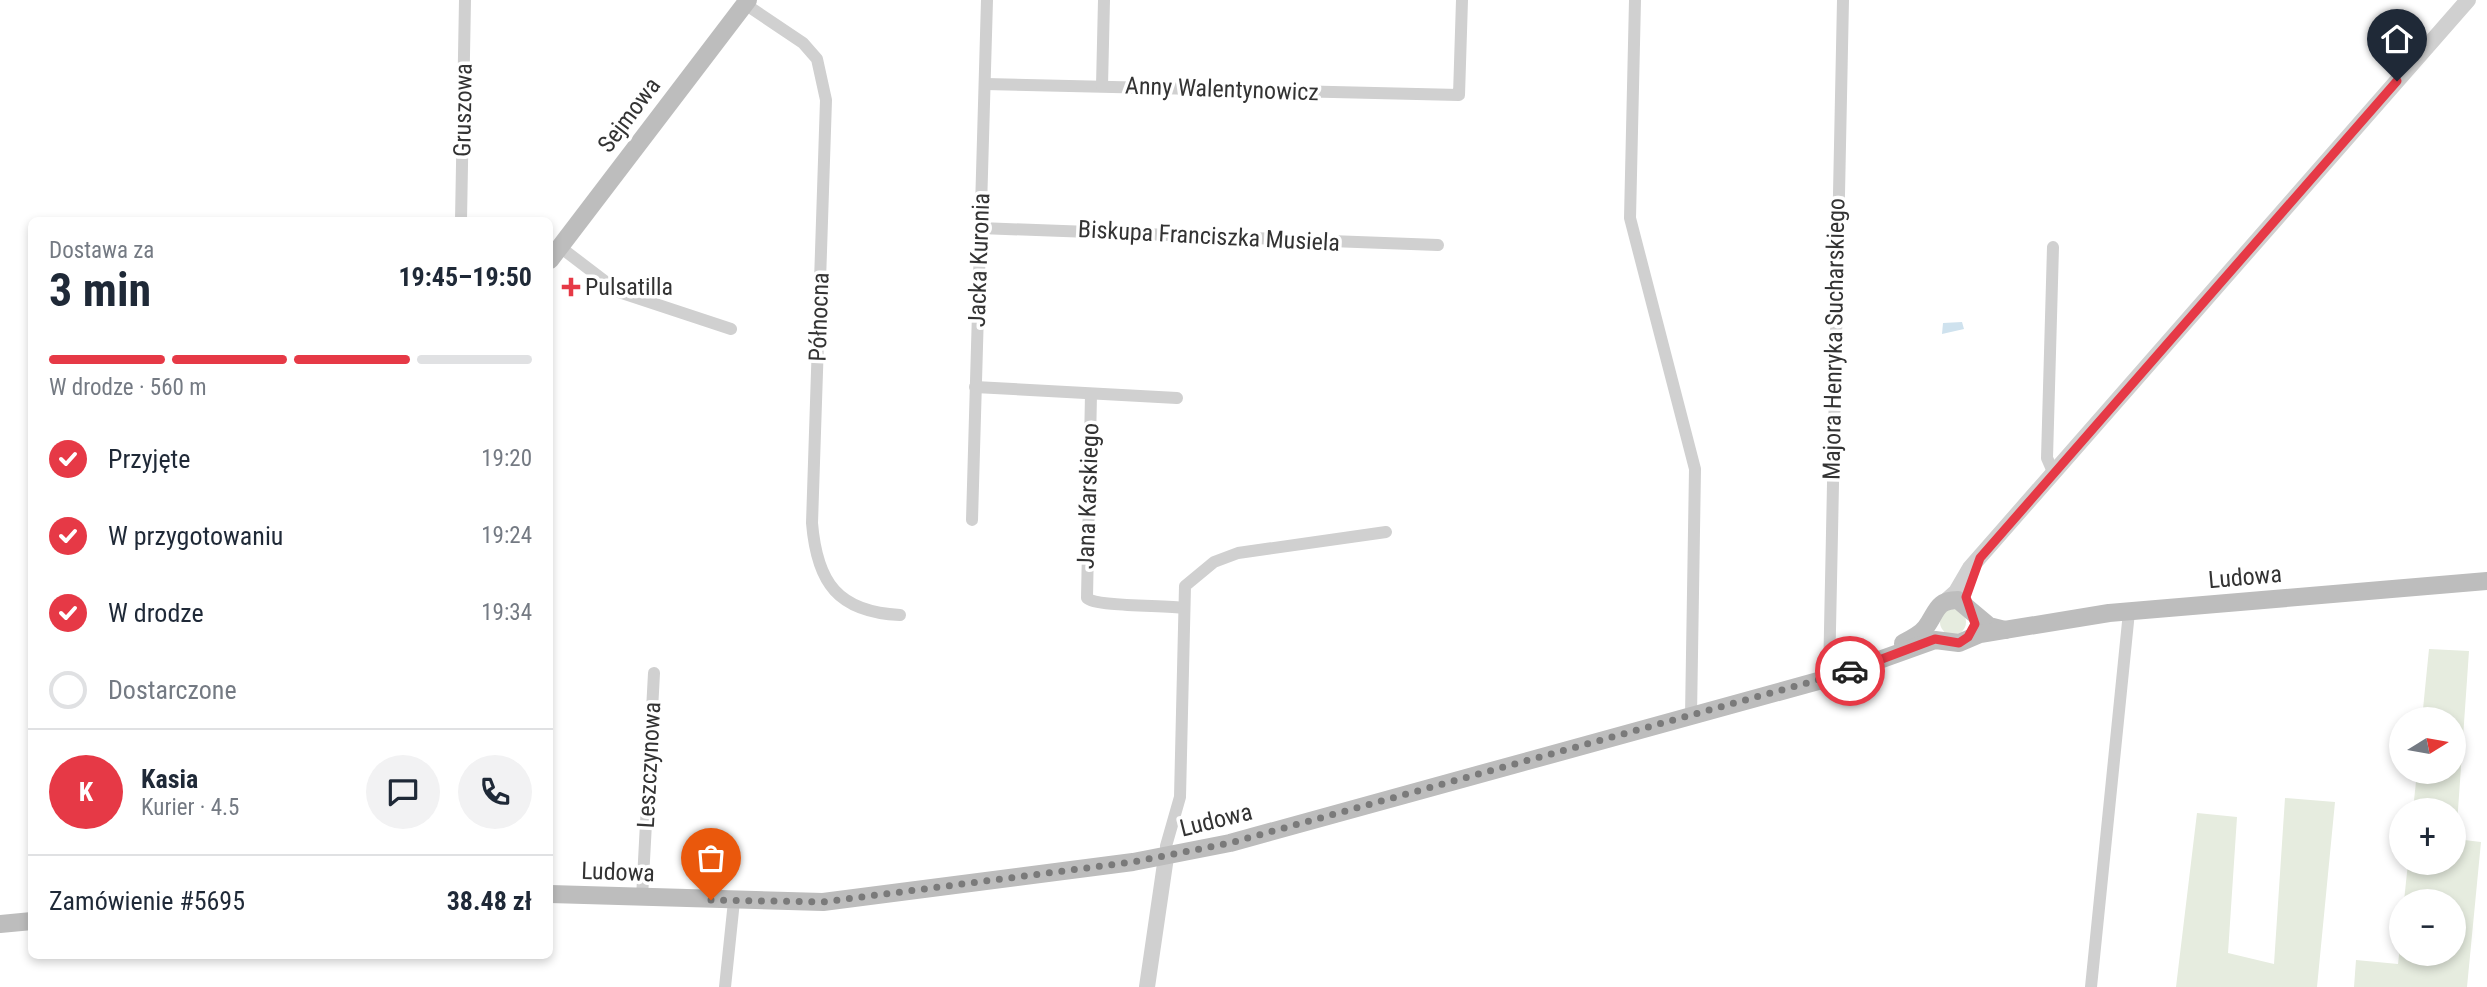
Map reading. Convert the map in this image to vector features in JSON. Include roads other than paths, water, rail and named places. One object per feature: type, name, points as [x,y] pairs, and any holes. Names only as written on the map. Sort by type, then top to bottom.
[{"type":"main road","name":"Sejmowa","points":[[555,253],[747,2]]},
{"type":"main road","name":"Ludowa","points":[[553,894],[823,902],[1166,857],[1230,843],[1829,678],[1940,640],[1949,643],[1968,637],[2129,612],[2487,581]]},
{"type":"main road","name":"Ludowa","points":[[1874,663],[1924,630],[1936,607],[1947,600],[1958,600],[1989,626],[2009,630]]},
{"type":"main road","points":[[1968,637],[1973,631],[1971,610]]},
{"type":"main road","points":[[1931,618],[1932,630],[1940,640]]},
{"type":"main road","points":[[0,924],[28,921]]},
{"type":"street","name":"Gruszowa","points":[[461,217],[465,0]]},
{"type":"street","name":"Jacka Kuronia","points":[[972,520],[987,0]]},
{"type":"street","points":[[1102,86],[1104,0]]},
{"type":"street","name":"Anny Walentynowicz","points":[[985,84],[1459,95],[1462,0]]},
{"type":"street","points":[[1635,0],[1630,218],[1696,476],[1691,716]]},
{"type":"street","name":"Majora Henryka Sucharskiego","points":[[1829,678],[1843,0]]},
{"type":"street","points":[[1947,600],[1980,558],[2468,0]]},
{"type":"street","name":"Północna","points":[[747,2],[803,43],[817,59],[826,100],[813,541],[824,575],[841,597],[872,613],[900,615]]},
{"type":"street","name":"Biskupa Franciszka Musiela","points":[[980,228],[1438,244]]},
{"type":"street","points":[[2053,247],[2047,458],[2054,474]]},
{"type":"street","points":[[555,253],[619,292],[732,330]]},
{"type":"street","points":[[975,387],[1178,398]]},
{"type":"street","name":"Jana Karskiego","points":[[1091,394],[1087,598],[1104,604],[1146,603],[1184,608]]},
{"type":"street","points":[[1147,987],[1166,846],[1180,797],[1185,586],[1224,557],[1386,532]]},
{"type":"street","points":[[1971,610],[1968,587],[1980,558]]},
{"type":"street","points":[[2091,987],[2129,612]]},
{"type":"street","name":"Leszczynowa","points":[[642,898],[654,673]]},
{"type":"street","points":[[725,987],[734,901]]},
{"type":"water","points":[[1962,322],[1964,329],[1942,334],[1943,323]]},
{"type":"place","name":"Pulsatilla","points":[[571,287]]}]
